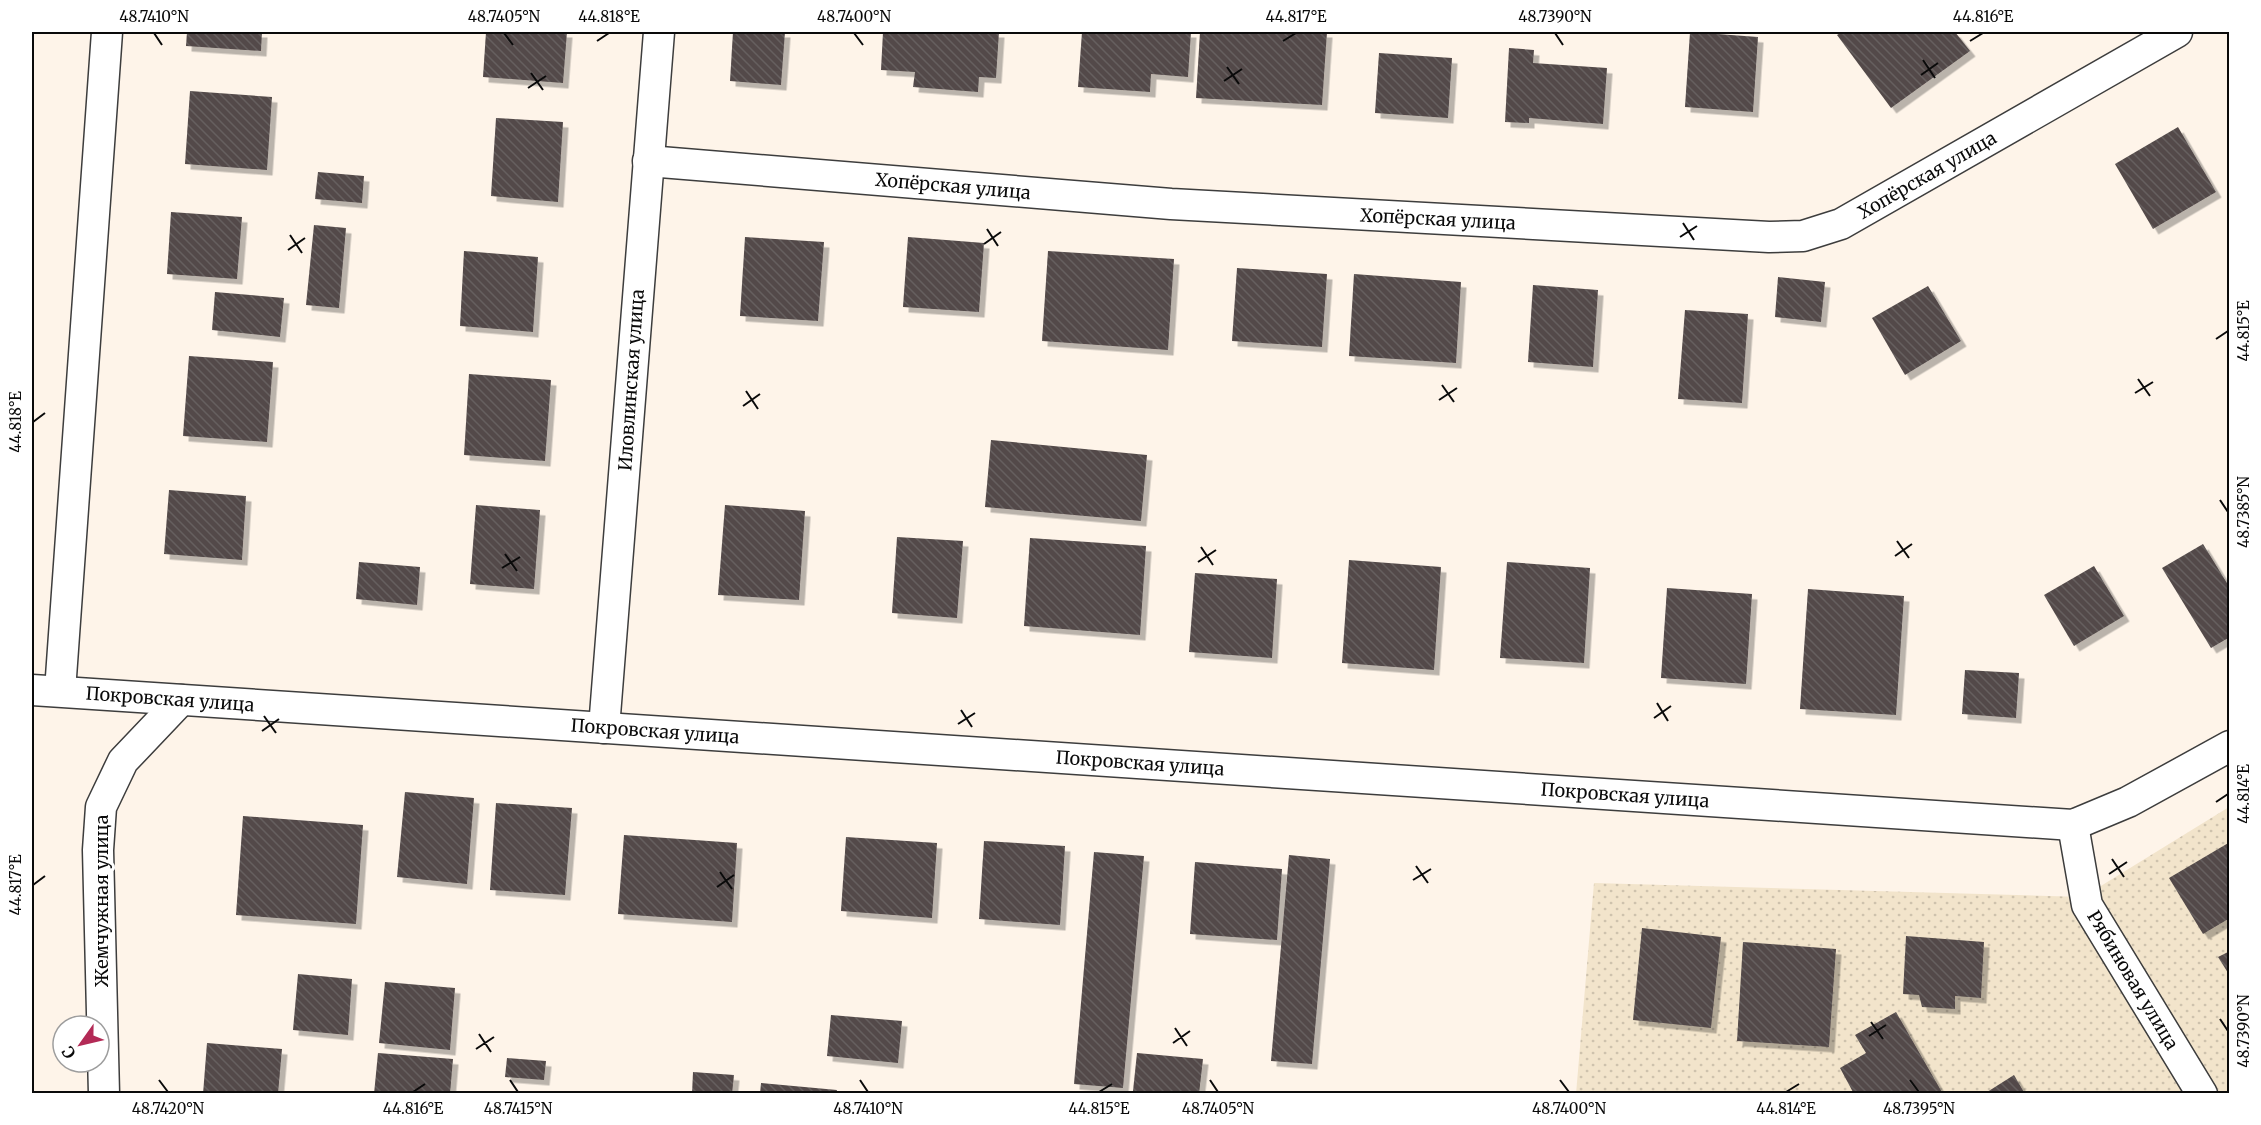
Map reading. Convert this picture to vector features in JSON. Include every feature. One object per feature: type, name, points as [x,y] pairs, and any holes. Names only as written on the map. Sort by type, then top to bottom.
[{"type":"street","points":[[46,691],[107,32]]},
{"type":"street","name":"Иловлинская улица","points":[[604,728],[659,32]]},
{"type":"street","name":"Хопёрская улица","points":[[648,161],[1171,204],[1745,236],[1803,236],[1841,224],[2177,32]]},
{"type":"street","name":"Покровская улица","points":[[46,691],[2073,825],[2128,802],[2229,746]]},
{"type":"street","name":"Жемчужная улица","points":[[104,1094],[98,850],[100,807],[123,761],[181,700]]},
{"type":"street","name":"Рябиновая улица","points":[[2073,825],[2087,905],[2202,1094]]},
{"type":"shaded area","points":[[2229,807],[2229,1093],[1576,1094],[1594,883],[2083,897]]},
{"type":"building","points":[[187,32],[262,32],[261,51],[186,46]]},
{"type":"building","points":[[486,32],[567,32],[563,83],[483,77]]},
{"type":"building","points":[[733,32],[785,32],[781,85],[730,81]]},
{"type":"building","points":[[883,32],[999,32],[996,78],[979,77],[978,92],[913,87],[915,72],[881,70]]},
{"type":"building","points":[[1082,32],[1191,32],[1188,77],[1151,74],[1150,92],[1078,87]]},
{"type":"building","points":[[1200,32],[1327,32],[1322,105],[1196,98]]},
{"type":"building","points":[[1690,32],[1758,37],[1753,112],[1685,107]]},
{"type":"building","points":[[1842,32],[1955,32],[1970,51],[1891,108],[1837,35]]},
{"type":"building","points":[[1509,48],[1534,50],[1533,63],[1607,68],[1603,124],[1529,118],[1529,123],[1505,122]]},
{"type":"building","points":[[1379,53],[1452,58],[1448,118],[1375,113]]},
{"type":"building","points":[[190,91],[272,97],[267,170],[185,164]]},
{"type":"building","points":[[496,118],[563,122],[558,202],[491,196]]},
{"type":"building","points":[[2178,127],[2216,192],[2153,229],[2115,164]]},
{"type":"building","points":[[318,172],[364,176],[362,203],[315,199]]},
{"type":"building","points":[[171,212],[242,217],[237,279],[167,274]]},
{"type":"building","points":[[314,225],[346,228],[339,308],[306,305]]},
{"type":"building","points":[[745,237],[824,242],[818,321],[740,316]]},
{"type":"building","points":[[908,237],[984,243],[979,312],[903,307]]},
{"type":"building","points":[[464,251],[538,257],[533,332],[460,326]]},
{"type":"building","points":[[1048,251],[1174,259],[1168,350],[1042,341]]},
{"type":"building","points":[[1237,268],[1327,274],[1322,347],[1232,341]]},
{"type":"building","points":[[1354,274],[1461,282],[1456,363],[1349,356]]},
{"type":"building","points":[[1778,277],[1825,282],[1821,322],[1775,317]]},
{"type":"building","points":[[1533,285],[1598,290],[1593,367],[1528,362]]},
{"type":"building","points":[[1928,286],[1961,341],[1905,375],[1872,318]]},
{"type":"building","points":[[215,292],[284,298],[280,337],[212,330]]},
{"type":"building","points":[[1685,310],[1748,314],[1742,403],[1678,399]]},
{"type":"building","points":[[189,356],[273,362],[267,442],[183,436]]},
{"type":"building","points":[[469,374],[551,380],[545,461],[464,455]]},
{"type":"building","points":[[991,440],[1147,455],[1141,521],[985,507]]},
{"type":"building","points":[[169,490],[246,496],[242,560],[164,554]]},
{"type":"building","points":[[476,505],[540,510],[534,589],[470,584]]},
{"type":"building","points":[[725,505],[805,511],[799,600],[718,595]]},
{"type":"building","points":[[897,537],[963,541],[957,618],[892,613]]},
{"type":"building","points":[[1030,538],[1146,546],[1140,635],[1024,626]]},
{"type":"building","points":[[2203,544],[2230,588],[2230,637],[2211,648],[2162,568]]},
{"type":"building","points":[[1349,560],[1441,567],[1434,670],[1342,663]]},
{"type":"building","points":[[359,562],[420,567],[417,605],[356,599]]},
{"type":"building","points":[[1507,562],[1590,568],[1584,663],[1500,658]]},
{"type":"building","points":[[2094,566],[2124,616],[2074,646],[2044,595]]},
{"type":"building","points":[[1195,573],[1277,579],[1272,658],[1189,652]]},
{"type":"building","points":[[1667,588],[1752,594],[1746,684],[1661,678]]},
{"type":"building","points":[[1808,589],[1904,596],[1896,715],[1800,709]]},
{"type":"building","points":[[1965,670],[2019,673],[2016,718],[1962,714]]},
{"type":"building","points":[[405,792],[474,798],[467,884],[397,877]]},
{"type":"building","points":[[496,803],[572,808],[565,895],[490,890]]},
{"type":"building","points":[[243,816],[363,825],[356,924],[236,915]]},
{"type":"building","points":[[624,835],[737,843],[732,922],[618,914]]},
{"type":"building","points":[[846,837],[937,843],[932,918],[841,911]]},
{"type":"building","points":[[984,841],[1065,846],[1060,925],[979,919]]},
{"type":"building","points":[[2230,842],[2230,918],[2203,934],[2169,878]]},
{"type":"building","points":[[1094,852],[1144,856],[1123,1088],[1074,1084]]},
{"type":"building","points":[[1289,855],[1330,859],[1312,1064],[1271,1061]]},
{"type":"building","points":[[1195,862],[1282,869],[1277,940],[1190,934]]},
{"type":"building","points":[[1642,928],[1721,937],[1711,1028],[1633,1020]]},
{"type":"building","points":[[1906,936],[1984,942],[1981,998],[1955,996],[1955,1009],[1922,1007],[1919,995],[1903,994]]},
{"type":"building","points":[[1743,942],[1836,949],[1829,1047],[1737,1041]]},
{"type":"building","points":[[2230,951],[2230,976],[2218,957]]},
{"type":"building","points":[[298,974],[352,979],[348,1035],[293,1030]]},
{"type":"building","points":[[385,982],[455,988],[450,1050],[379,1043]]},
{"type":"building","points":[[1896,1012],[1943,1094],[1854,1094],[1840,1068],[1866,1053],[1855,1035]]},
{"type":"building","points":[[831,1015],[902,1021],[898,1063],[827,1056]]},
{"type":"building","points":[[207,1043],[282,1049],[278,1094],[203,1094]]},
{"type":"building","points":[[378,1053],[453,1059],[450,1094],[374,1094]]},
{"type":"building","points":[[1137,1053],[1203,1059],[1199,1094],[1133,1091]]},
{"type":"building","points":[[507,1058],[546,1061],[544,1080],[505,1077]]},
{"type":"building","points":[[693,1072],[734,1075],[732,1094],[692,1094]]},
{"type":"building","points":[[2014,1075],[2025,1094],[1984,1094]]},
{"type":"building","points":[[761,1083],[837,1090],[836,1094],[760,1094]]}]
